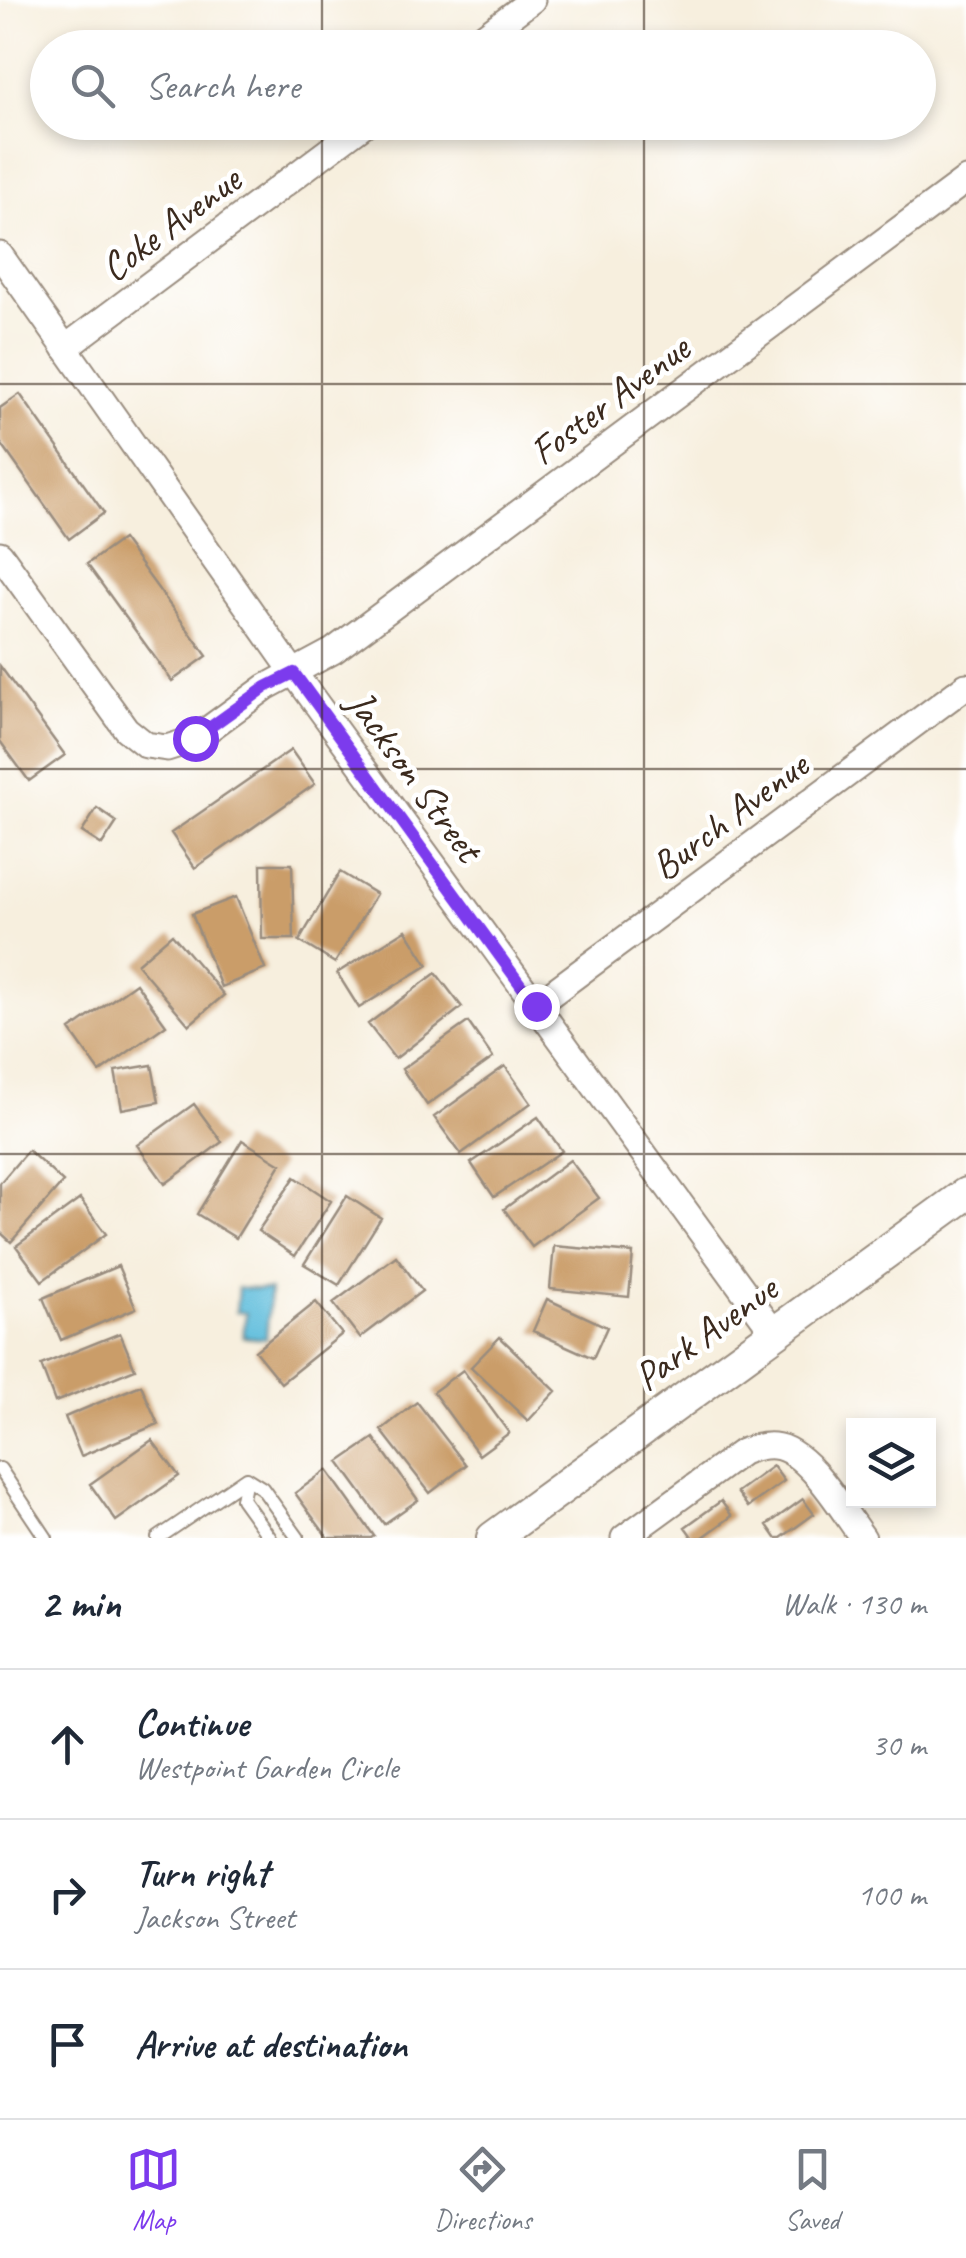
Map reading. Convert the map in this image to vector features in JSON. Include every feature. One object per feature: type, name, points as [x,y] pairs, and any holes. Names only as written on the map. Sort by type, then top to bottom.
[{"type":"street","points":[[492,30],[532,0]]},
{"type":"street","name":"Coke Avenue","points":[[65,348],[344,140]]},
{"type":"street","name":"Foster Avenue","points":[[0,554],[126,729],[146,746],[167,748],[195,738],[266,687],[332,651],[966,180]]},
{"type":"street","name":"Jackson Street","points":[[0,255],[294,673],[775,1334]]},
{"type":"street","name":"Burch Avenue","points":[[536,1006],[966,686]]},
{"type":"street","name":"Park Avenue","points":[[494,1538],[966,1194]]},
{"type":"street","points":[[641,1533],[742,1452],[759,1446],[778,1446],[814,1472],[862,1538]]},
{"type":"lane","points":[[0,1470],[46,1538]]},
{"type":"lane","points":[[158,1538],[246,1478]]},
{"type":"lane","points":[[246,1478],[242,1499],[270,1538]]},
{"type":"lane","points":[[246,1478],[262,1488],[298,1538]]},
{"type":"water","points":[[238,1288],[270,1290],[266,1339],[243,1337],[246,1313],[236,1312]]},
{"type":"building","points":[[20,394],[104,513],[69,539],[0,442],[0,408]]},
{"type":"building","points":[[122,539],[207,656],[172,681],[87,564]]},
{"type":"building","points":[[0,666],[65,755],[29,781],[0,741]]},
{"type":"building","points":[[291,750],[315,784],[195,868],[171,833]]},
{"type":"building","points":[[97,808],[117,822],[102,845],[82,832]]},
{"type":"building","points":[[261,864],[292,864],[294,939],[262,939]]},
{"type":"building","points":[[340,872],[376,894],[335,963],[299,941]]},
{"type":"building","points":[[236,897],[265,969],[221,987],[192,914]]},
{"type":"building","points":[[406,930],[428,965],[359,1008],[337,973]]},
{"type":"building","points":[[172,934],[224,995],[189,1025],[137,964]]},
{"type":"building","points":[[436,973],[462,1007],[395,1059],[368,1024]]},
{"type":"building","points":[[136,983],[166,1025],[100,1072],[70,1030]]},
{"type":"building","points":[[468,1022],[493,1058],[427,1105],[402,1069]]},
{"type":"building","points":[[152,1065],[159,1102],[122,1109],[115,1071]]},
{"type":"building","points":[[505,1066],[531,1103],[461,1154],[434,1117]]},
{"type":"building","points":[[194,1104],[222,1142],[165,1184],[137,1145]]},
{"type":"building","points":[[538,1117],[562,1151],[494,1197],[471,1163]]},
{"type":"building","points":[[242,1140],[281,1164],[236,1238],[197,1214]]},
{"type":"building","points":[[28,1150],[63,1182],[11,1242],[0,1232],[0,1183]]},
{"type":"building","points":[[570,1160],[599,1198],[532,1247],[504,1209]]},
{"type":"building","points":[[295,1177],[331,1201],[295,1256],[258,1231]]},
{"type":"building","points":[[347,1196],[381,1218],[339,1285],[304,1264]]},
{"type":"building","points":[[80,1199],[106,1234],[42,1281],[16,1246]]},
{"type":"building","points":[[554,1246],[633,1253],[629,1297],[550,1289]]},
{"type":"building","points":[[396,1256],[422,1291],[360,1338],[333,1303]]},
{"type":"building","points":[[118,1266],[136,1308],[61,1340],[43,1298]]},
{"type":"building","points":[[547,1299],[607,1327],[593,1358],[533,1331]]},
{"type":"building","points":[[316,1302],[342,1334],[281,1383],[255,1351]]},
{"type":"building","points":[[120,1333],[135,1369],[55,1402],[41,1365]]},
{"type":"building","points":[[500,1337],[556,1391],[528,1421],[471,1367]]},
{"type":"building","points":[[463,1370],[509,1433],[479,1455],[433,1392]]},
{"type":"building","points":[[141,1385],[158,1424],[81,1456],[65,1417]]},
{"type":"building","points":[[417,1402],[466,1465],[430,1493],[381,1430]]},
{"type":"building","points":[[374,1438],[418,1500],[384,1524],[339,1462]]},
{"type":"building","points":[[152,1440],[179,1476],[116,1521],[90,1484]]},
{"type":"building","points":[[773,1466],[784,1481],[748,1507],[737,1492]]},
{"type":"building","points":[[327,1470],[374,1536],[328,1538],[295,1493]]},
{"type":"building","points":[[803,1499],[814,1514],[776,1538],[767,1525]]},
{"type":"building","points":[[721,1501],[732,1516],[702,1538],[693,1538],[685,1527]]},
{"type":"route","points":[[195,738],[266,687],[294,673],[536,1006]]}]
